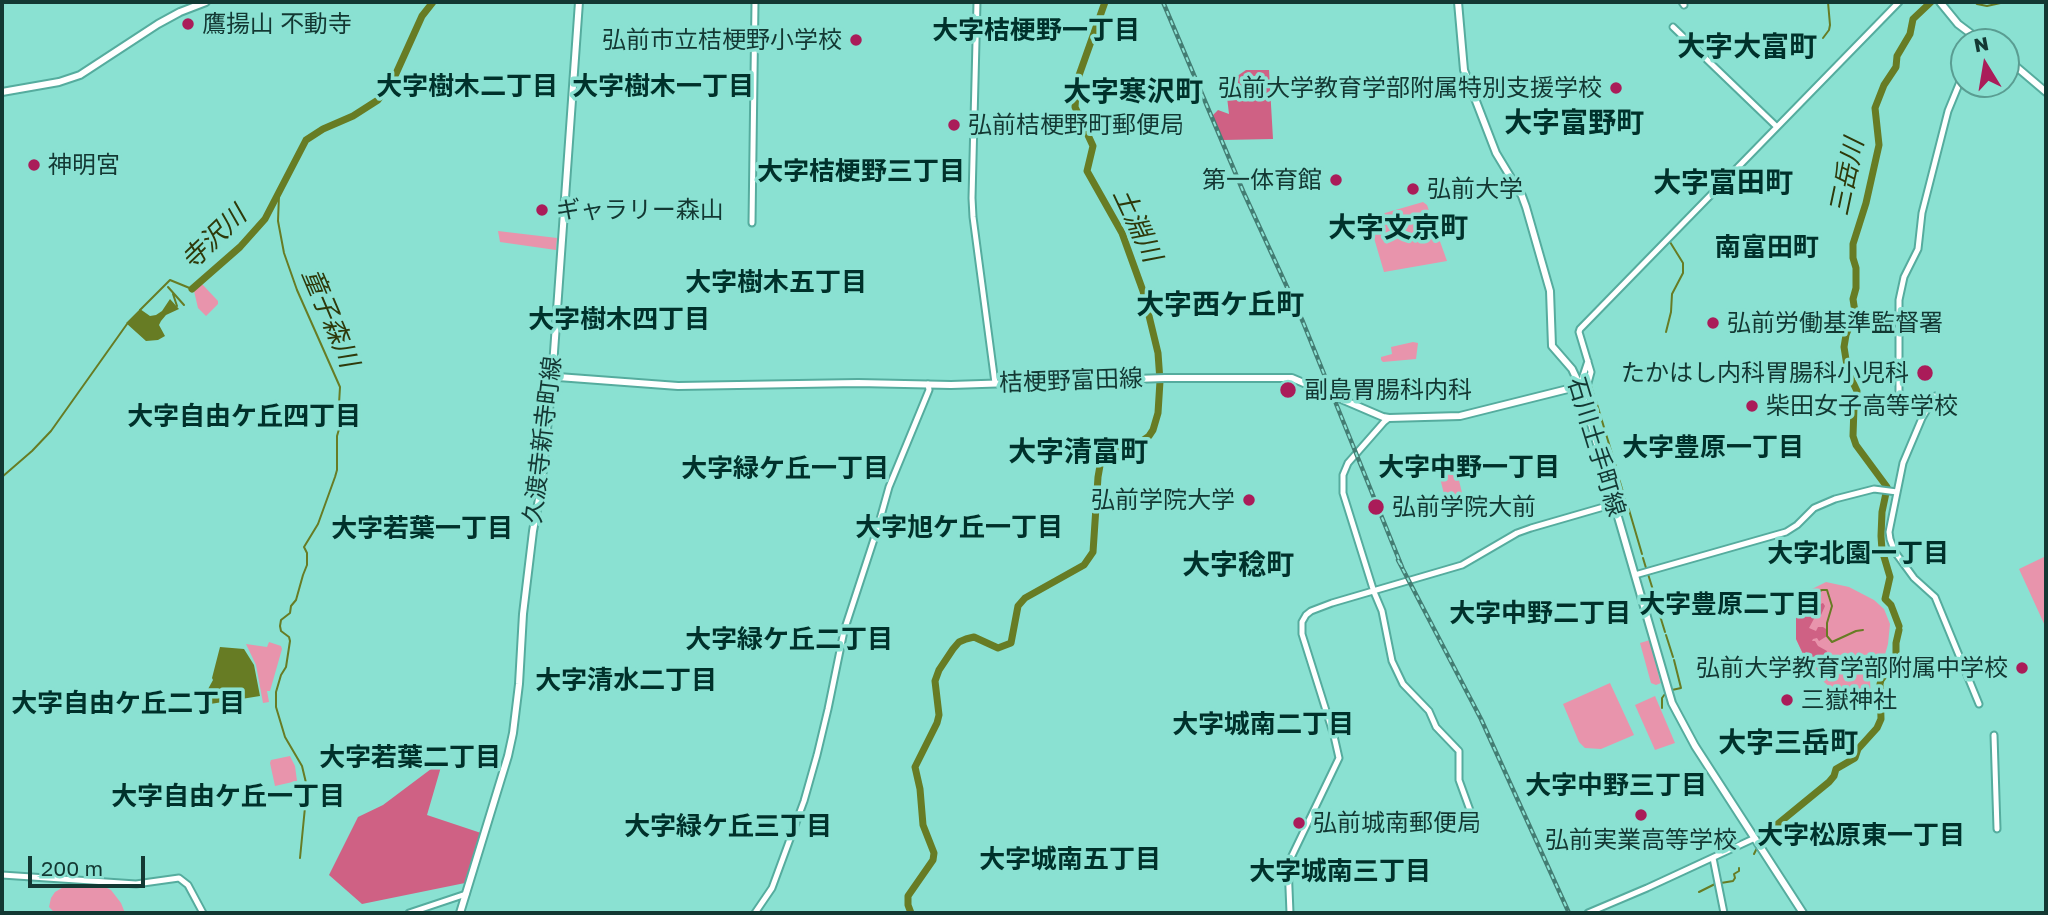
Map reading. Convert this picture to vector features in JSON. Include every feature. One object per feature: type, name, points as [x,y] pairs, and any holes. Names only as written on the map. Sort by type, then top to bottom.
[{"type":"main road","points":[[2,92],[59,82],[79,75],[158,24],[206,2]]},
{"type":"main road","name":"久渡寺新寺町線","points":[[460,913],[513,733],[523,614],[541,488],[552,380],[579,2]]},
{"type":"main road","name":"石川土手町線","points":[[1458,2],[1464,70],[1496,153],[1526,207],[1550,291],[1552,346],[1572,369],[1580,386],[1672,703],[1687,733],[1803,913]]},
{"type":"main road","points":[[1940,2],[1963,28]]},
{"type":"main road","points":[[2020,70],[2046,92]]},
{"type":"main road","name":"桔梗野富田線","points":[[552,380],[558,376],[678,387],[1292,377],[1390,418],[1460,416],[1580,386]]},
{"type":"street","points":[[752,223],[755,2]]},
{"type":"street","points":[[977,2],[973,217],[995,383]]},
{"type":"street","points":[[1580,386],[1588,361],[1580,329],[1899,2]]},
{"type":"street","points":[[1673,27],[1777,127]]},
{"type":"street","points":[[1899,396],[1899,300],[1904,277],[1917,249],[1922,213],[1953,98]]},
{"type":"street","points":[[755,913],[772,888],[804,801],[828,709],[844,631],[889,487],[929,390],[928,384]]},
{"type":"street","points":[[1935,396],[1906,453],[1889,532],[1892,547],[1914,578],[1935,597],[1979,704]]},
{"type":"street","points":[[1390,418],[1348,463],[1342,482],[1343,493],[1382,611],[1392,661],[1410,692],[1429,711],[1436,727],[1459,751],[1459,780],[1471,813]]},
{"type":"street","points":[[1635,575],[1786,532],[1814,508],[1835,499],[1874,489],[1897,492]]},
{"type":"street","points":[[1290,913],[1288,864],[1339,758],[1303,634],[1302,622],[1311,611],[1462,565],[1517,533],[1614,504]]},
{"type":"street","points":[[1994,735],[1997,829]]},
{"type":"street","points":[[1588,913],[1713,858],[1758,843]]},
{"type":"street","points":[[1713,858],[1724,913]]},
{"type":"street","points":[[2,875],[135,884],[179,878],[188,885],[203,913]]},
{"type":"street","points":[[410,913],[466,894]]},
{"type":"shaded area","points":[[1246,70],[1269,70],[1273,139],[1223,140],[1212,116],[1218,110],[1229,114],[1227,97],[1230,89],[1227,83]]},
{"type":"shaded area","points":[[1423,202],[1427,205],[1447,261],[1384,272],[1369,221],[1378,215]]},
{"type":"shaded area","points":[[498,231],[557,238],[556,250],[500,242]]},
{"type":"shaded area","points":[[202,284],[218,301],[206,316],[198,308],[194,291]]},
{"type":"shaded area","points":[[170,299],[179,309],[166,315],[161,321],[159,325],[165,336],[158,340],[146,341],[126,323],[140,309],[150,316],[156,315]]},
{"type":"shaded area","points":[[1418,343],[1416,359],[1381,360],[1381,357],[1392,354],[1391,347]]},
{"type":"shaded area","points":[[1456,468],[1463,497],[1446,502],[1439,472]]},
{"type":"shaded area","points":[[2046,556],[2046,628],[2019,569]]},
{"type":"shaded area","points":[[1826,582],[1849,587],[1874,600],[1884,609],[1890,624],[1884,658],[1870,680],[1871,701],[1832,689],[1803,654],[1796,639],[1796,611],[1802,594]]},
{"type":"shaded area","points":[[1799,602],[1808,605],[1810,602],[1815,603],[1816,606],[1823,603],[1825,606],[1821,615],[1817,613],[1809,628],[1816,631],[1818,627],[1826,629],[1827,636],[1819,641],[1817,638],[1812,641],[1827,651],[1826,654],[1809,660],[1796,639],[1796,611]]},
{"type":"shaded area","points":[[1650,640],[1661,683],[1656,685],[1651,683],[1640,643]]},
{"type":"shaded area","points":[[269,642],[281,646],[282,649],[270,691],[267,691],[269,702],[263,703],[256,665],[246,644],[267,647]]},
{"type":"shaded area","points":[[220,647],[244,649],[254,665],[260,696],[204,705],[202,700],[213,680]]},
{"type":"shaded area","points":[[1610,683],[1634,735],[1601,749],[1585,748],[1579,742],[1563,704]]},
{"type":"shaded area","points":[[1655,696],[1675,743],[1655,750],[1635,705]]},
{"type":"shaded area","points":[[290,756],[295,766],[297,781],[275,786],[271,760]]},
{"type":"shaded area","points":[[443,760],[427,815],[481,833],[465,883],[362,904],[329,875],[358,817],[383,805]]},
{"type":"shaded area","points":[[67,885],[103,886],[111,890],[125,913],[55,913],[49,907],[51,898],[55,892]]},
{"type":"waterway","name":"寺沢川","points":[[192,289],[240,247],[265,219],[306,140],[378,100],[394,78],[422,16],[433,2]]},
{"type":"waterway","name":"土淵川","points":[[911,913],[908,896],[933,860],[934,853],[923,825],[915,767],[939,715],[935,681],[939,670],[959,642],[966,639],[974,637],[998,648],[1011,643],[1018,606],[1025,598],[1084,565],[1093,552],[1101,460],[1107,453],[1139,443],[1149,436],[1158,413],[1158,353],[1143,291],[1122,233],[1087,171],[1093,146],[1075,107],[1077,81],[1105,2]]},
{"type":"waterway","points":[[1823,38],[1830,25],[1828,2]]},
{"type":"waterway","name":"三岳川","points":[[1887,487],[1856,445],[1853,436],[1857,391],[1848,372],[1844,347],[1855,312],[1853,299],[1856,268],[1853,244],[1866,203],[1879,145],[1875,108],[1884,85],[1896,67],[1897,56],[1910,34],[1913,19],[1931,2]]},
{"type":"waterway","points":[[1975,2],[1987,6],[2005,2]]},
{"type":"waterway","name":"童子森川","points":[[279,195],[278,221],[284,253],[297,290],[340,387],[339,404],[342,407],[337,436],[337,470],[318,524],[304,547],[307,565],[296,600],[290,613],[281,620],[280,626],[290,641],[286,667],[276,692],[276,707],[285,737],[302,766],[307,787],[300,858]]},
{"type":"waterway","points":[[1666,332],[1672,294],[1683,273],[1683,263],[1670,242]]},
{"type":"waterway","name":"寺沢川","points":[[140,310],[170,280],[192,289]]},
{"type":"waterway","points":[[168,287],[184,305]]},
{"type":"waterway","points":[[173,294],[177,306]]},
{"type":"waterway","name":"寺沢川","points":[[2,477],[51,431],[127,324]]},
{"type":"waterway","points":[[1591,386],[1594,396]]},
{"type":"waterway","points":[[1596,401],[1616,467]]},
{"type":"waterway","points":[[1617,472],[1625,499]]},
{"type":"waterway","name":"三岳川","points":[[1886,493],[1881,536],[1890,577],[1885,599],[1891,605],[1899,626]]},
{"type":"waterway","points":[[1627,503],[1642,554]]},
{"type":"waterway","points":[[1643,558],[1646,568]]},
{"type":"waterway","points":[[1648,574],[1657,603]]},
{"type":"waterway","points":[[1806,597],[1827,590],[1832,606],[1827,623],[1827,636],[1832,642],[1863,630]]},
{"type":"waterway","points":[[1657,606],[1665,632]]},
{"type":"waterway","name":"三岳川","points":[[1763,844],[1768,832],[1829,782],[1836,769],[1855,758],[1858,749],[1877,728],[1881,719],[1880,684],[1896,660],[1899,630]]},
{"type":"waterway","points":[[1666,635],[1673,657]]},
{"type":"waterway","points":[[1672,690],[1681,688],[1674,660]]},
{"type":"waterway","points":[[1662,708],[1665,694]]},
{"type":"waterway","points":[[1754,854],[1763,844]]},
{"type":"waterway","points":[[1721,883],[1733,881],[1739,868]]},
{"type":"waterway","points":[[1699,892],[1715,884]]},
{"type":"railway","points":[[1163,2],[1243,191],[1303,322],[1402,567]]},
{"type":"railway","points":[[1398,560],[1481,719],[1569,913]]},
{"type":"place","name":"鷹揚山 不動寺","points":[[188,24]]},
{"type":"place","name":"弘前市立桔梗野小学校","points":[[856,40]]},
{"type":"place","name":"弘前大学教育学部附属特別支援学校","points":[[1616,88]]},
{"type":"place","name":"弘前桔梗野町郵便局","points":[[954,125]]},
{"type":"place","name":"神明宮","points":[[34,165]]},
{"type":"place","name":"第一体育館","points":[[1336,180]]},
{"type":"place","name":"弘前大学","points":[[1413,189]]},
{"type":"place","name":"ギャラリー森山","points":[[542,210]]},
{"type":"place","name":"弘前労働基準監督署","points":[[1713,323]]},
{"type":"place","name":"たかはし内科胃腸科小児科","points":[[1925,373]]},
{"type":"place","name":"副島胃腸科内科","points":[[1288,390]]},
{"type":"place","name":"柴田女子高等学校","points":[[1752,406]]},
{"type":"place","name":"弘前学院大学","points":[[1249,500]]},
{"type":"place","name":"弘前学院大前","points":[[1376,507]]},
{"type":"place","name":"弘前大学教育学部附属中学校","points":[[2022,668]]},
{"type":"place","name":"三嶽神社","points":[[1787,700]]},
{"type":"place","name":"弘前実業高等学校","points":[[1641,815]]},
{"type":"place","name":"弘前城南郵便局","points":[[1299,823]]},
{"type":"district","name":"大字桔梗野一丁目","points":[[1036,31]]},
{"type":"district","name":"大字大富町","points":[[1747,47]]},
{"type":"district","name":"大字樹木二丁目","points":[[467,87]]},
{"type":"district","name":"大字樹木一丁目","points":[[663,87]]},
{"type":"district","name":"大字寒沢町","points":[[1133,92]]},
{"type":"district","name":"大字富野町","points":[[1574,123]]},
{"type":"district","name":"大字桔梗野三丁目","points":[[861,172]]},
{"type":"district","name":"大字富田町","points":[[1723,183]]},
{"type":"district","name":"大字文京町","points":[[1398,228]]},
{"type":"district","name":"南富田町","points":[[1767,248]]},
{"type":"district","name":"大字樹木五丁目","points":[[776,283]]},
{"type":"district","name":"大字西ケ丘町","points":[[1220,305]]},
{"type":"district","name":"大字樹木四丁目","points":[[619,320]]},
{"type":"district","name":"大字自由ケ丘四丁目","points":[[244,417]]},
{"type":"district","name":"大字豊原一丁目","points":[[1713,448]]},
{"type":"district","name":"大字清富町","points":[[1078,452]]},
{"type":"district","name":"大字中野一丁目","points":[[1469,468]]},
{"type":"district","name":"大字緑ケ丘一丁目","points":[[785,469]]},
{"type":"district","name":"大字旭ケ丘一丁目","points":[[959,528]]},
{"type":"district","name":"大字若葉一丁目","points":[[422,529]]},
{"type":"district","name":"大字北園一丁目","points":[[1858,554]]},
{"type":"district","name":"大字稔町","points":[[1238,565]]},
{"type":"district","name":"大字豊原二丁目","points":[[1730,605]]},
{"type":"district","name":"大字中野二丁目","points":[[1540,614]]},
{"type":"district","name":"大字緑ケ丘二丁目","points":[[789,640]]},
{"type":"district","name":"大字清水二丁目","points":[[626,681]]},
{"type":"district","name":"大字自由ケ丘二丁目","points":[[128,704]]},
{"type":"district","name":"大字城南二丁目","points":[[1263,725]]},
{"type":"district","name":"大字三岳町","points":[[1788,743]]},
{"type":"district","name":"大字若葉二丁目","points":[[410,758]]},
{"type":"district","name":"大字中野三丁目","points":[[1616,786]]},
{"type":"district","name":"大字自由ケ丘一丁目","points":[[228,797]]},
{"type":"district","name":"大字緑ケ丘三丁目","points":[[728,827]]},
{"type":"district","name":"大字松原東一丁目","points":[[1861,836]]},
{"type":"district","name":"大字城南五丁目","points":[[1070,860]]},
{"type":"district","name":"大字城南三丁目","points":[[1340,872]]}]
